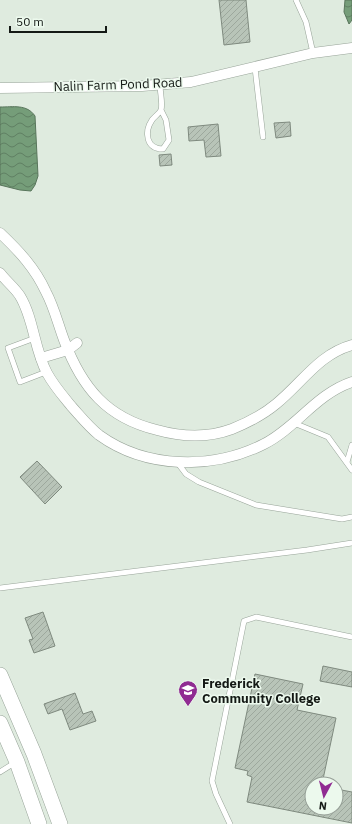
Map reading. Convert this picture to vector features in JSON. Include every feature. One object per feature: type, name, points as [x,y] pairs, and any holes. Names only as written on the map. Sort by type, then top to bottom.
[{"type":"main road","points":[[0,675],[34,754],[60,824]]},
{"type":"main road","points":[[0,723],[17,762],[39,824]]},
{"type":"street","name":"Nalin Farm Pond Road","points":[[0,88],[160,85],[220,77],[313,53],[352,48]]},
{"type":"street","points":[[0,233],[25,257],[37,275],[47,293],[68,350],[82,380],[106,406],[122,418],[141,426],[186,436],[213,434],[232,429],[254,418],[276,404],[312,367],[331,353],[352,345]]},
{"type":"street","points":[[0,273],[20,296],[46,372],[59,393],[99,435],[119,447],[146,456],[176,462],[200,463],[236,455],[264,444],[323,397],[352,382]]},
{"type":"street","points":[[41,358],[68,350],[77,343]]},
{"type":"lane","points":[[296,0],[306,22],[313,53]]},
{"type":"lane","points":[[255,68],[263,137]]},
{"type":"lane","points":[[160,85],[161,110],[166,120],[169,140],[163,149],[156,149],[149,143],[147,138],[150,124],[161,110]]},
{"type":"lane","points":[[35,338],[8,348],[20,382],[46,372]]},
{"type":"lane","points":[[293,422],[328,437],[352,470]]},
{"type":"lane","points":[[346,462],[352,445]]},
{"type":"lane","points":[[176,462],[186,474],[198,482],[256,505],[342,518],[352,517]]},
{"type":"lane","points":[[0,588],[292,552],[352,543]]},
{"type":"lane","points":[[230,824],[216,794],[212,781],[244,621],[256,618],[352,638]]},
{"type":"lane","points":[[0,772],[17,762]]},
{"type":"water","points":[[345,0],[352,0],[352,20],[349,24],[344,12]]},
{"type":"water","points":[[0,107],[24,108],[32,112],[35,116],[38,176],[31,191],[0,185]]},
{"type":"building","points":[[219,0],[246,0],[250,42],[224,45]]},
{"type":"building","points":[[290,122],[291,136],[276,138],[274,123]]},
{"type":"building","points":[[218,124],[221,156],[206,157],[204,140],[189,141],[188,127]]},
{"type":"building","points":[[171,154],[172,165],[160,166],[159,155]]},
{"type":"building","points":[[37,461],[62,487],[45,504],[20,477]]},
{"type":"building","points":[[43,612],[55,646],[34,653],[29,640],[33,639],[25,618]]},
{"type":"building","points":[[323,666],[352,672],[352,687],[320,681]]},
{"type":"building","points":[[255,674],[303,684],[297,710],[336,718],[324,776],[304,776],[304,813],[247,802],[252,777],[247,775],[248,771],[235,768]]},
{"type":"building","points":[[75,693],[83,714],[92,711],[96,721],[70,730],[62,709],[48,714],[44,704]]},
{"type":"building","points":[[344,790],[352,792],[352,823],[317,816],[344,816]]},
{"type":"place","name":"Frederick Community College","points":[[188,707]]}]
